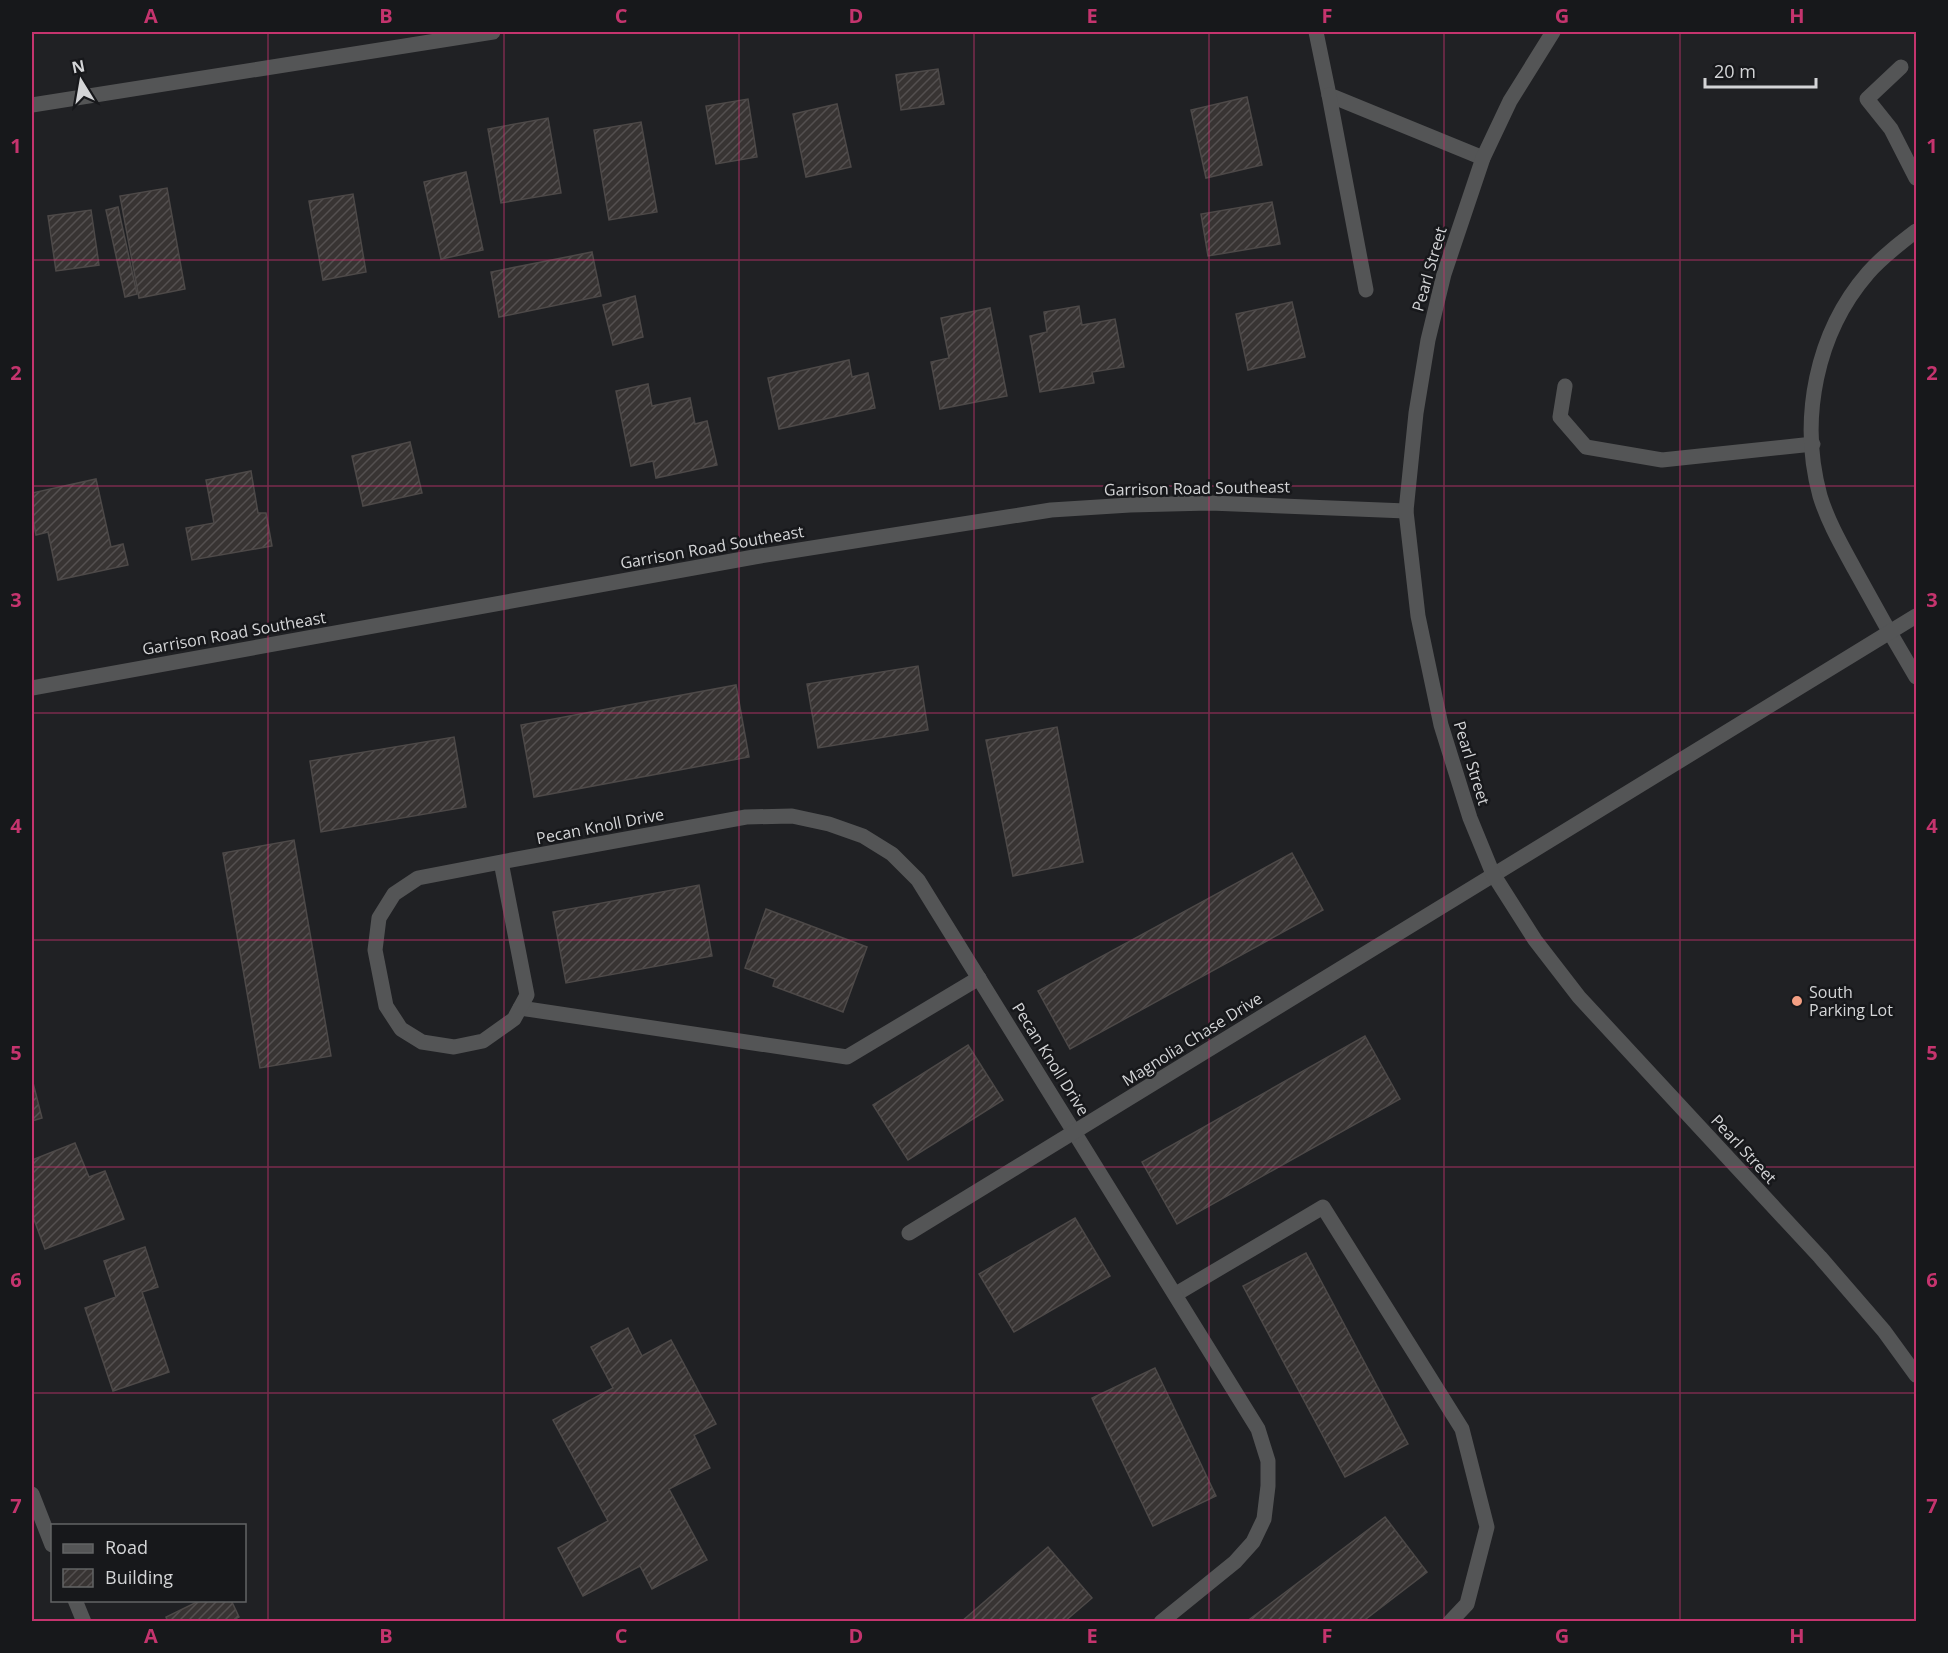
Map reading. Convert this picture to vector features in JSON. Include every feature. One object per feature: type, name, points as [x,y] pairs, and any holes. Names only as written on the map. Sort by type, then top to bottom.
[{"type":"street","points":[[32,105],[493,32]]},
{"type":"street","points":[[1316,32],[1366,290]]},
{"type":"street","name":"Pearl Street","points":[[1553,32],[1510,101],[1483,158],[1444,274],[1428,340],[1416,413],[1406,511],[1418,616],[1441,724],[1470,818],[1494,874],[1534,940],[1579,997],[1820,1257],[1884,1331],[1917,1376]]},
{"type":"street","points":[[1901,68],[1867,99],[1891,129],[1917,178]]},
{"type":"street","points":[[1329,95],[1483,158]]},
{"type":"street","points":[[1917,231],[1869,272],[1851,295],[1832,327],[1819,363],[1813,401],[1812,444],[1821,496],[1833,529],[1889,633],[1917,677]]},
{"type":"street","points":[[1565,386],[1560,417],[1586,447],[1662,460],[1812,444]]},
{"type":"street","name":"Garrison Road Southeast","points":[[32,688],[754,557],[1051,510],[1210,503],[1406,511]]},
{"type":"street","name":"Magnolia Chase Drive","points":[[909,1233],[1917,616]]},
{"type":"street","name":"Pecan Knoll Drive","points":[[520,1008],[514,1019],[483,1041],[454,1047],[422,1042],[401,1029],[386,1006],[375,950],[379,918],[394,894],[418,879],[746,817],[792,816],[829,824],[863,836],[892,854],[918,880],[1258,1429],[1268,1461],[1268,1486],[1264,1519],[1253,1542],[1234,1562],[1161,1622]]},
{"type":"street","points":[[501,862],[526,995],[520,1008],[847,1057],[980,978]]},
{"type":"street","points":[[1176,1294],[1323,1206],[1462,1429],[1487,1527],[1467,1604],[1450,1622]]},
{"type":"street","points":[[32,1494],[51,1542]]},
{"type":"street","points":[[76,1602],[84,1622]]},
{"type":"building","points":[[938,69],[944,104],[901,110],[896,75]]},
{"type":"building","points":[[1247,97],[1262,165],[1206,178],[1191,110]]},
{"type":"building","points":[[748,99],[757,157],[716,164],[706,106]]},
{"type":"building","points":[[837,104],[851,167],[806,177],[793,114]]},
{"type":"building","points":[[548,118],[561,193],[501,203],[488,129]]},
{"type":"building","points":[[641,122],[657,212],[609,220],[594,130]]},
{"type":"building","points":[[466,172],[483,250],[441,259],[424,182]]},
{"type":"building","points":[[167,188],[185,289],[139,298],[120,196]]},
{"type":"building","points":[[353,194],[366,272],[323,280],[309,201]]},
{"type":"building","points":[[1272,202],[1280,244],[1208,256],[1201,214]]},
{"type":"building","points":[[118,207],[137,294],[125,297],[106,210]]},
{"type":"building","points":[[91,210],[99,265],[56,271],[48,216]]},
{"type":"building","points":[[592,252],[601,296],[499,317],[491,272]]},
{"type":"building","points":[[635,296],[643,337],[613,345],[603,305]]},
{"type":"building","points":[[1292,302],[1305,357],[1248,370],[1236,314]]},
{"type":"building","points":[[1079,306],[1082,325],[1115,319],[1124,367],[1092,372],[1094,383],[1040,392],[1030,336],[1047,332],[1044,312]]},
{"type":"building","points":[[990,308],[1007,396],[940,409],[931,362],[949,358],[941,318]]},
{"type":"building","points":[[849,360],[852,377],[868,373],[875,408],[779,429],[768,378]]},
{"type":"building","points":[[648,384],[652,406],[690,398],[695,424],[707,421],[717,465],[656,478],[653,461],[631,466],[616,391]]},
{"type":"building","points":[[410,442],[422,493],[363,506],[352,456]]},
{"type":"building","points":[[251,471],[258,513],[266,513],[272,546],[192,560],[186,528],[214,523],[206,480]]},
{"type":"building","points":[[96,479],[111,547],[123,544],[128,565],[58,580],[48,532],[36,535],[32,514],[32,493]]},
{"type":"building","points":[[918,666],[928,730],[818,748],[807,684]]},
{"type":"building","points":[[736,685],[749,757],[534,797],[521,725]]},
{"type":"building","points":[[1057,727],[1083,862],[1013,876],[986,740]]},
{"type":"building","points":[[454,737],[466,807],[321,832],[310,761]]},
{"type":"building","points":[[294,840],[331,1056],[260,1068],[223,853]]},
{"type":"building","points":[[1292,853],[1323,910],[1070,1049],[1038,991]]},
{"type":"building","points":[[699,885],[712,956],[566,983],[553,912]]},
{"type":"building","points":[[766,909],[867,947],[843,1012],[773,986],[775,979],[745,968]]},
{"type":"building","points":[[1365,1036],[1400,1099],[1177,1224],[1142,1162]]},
{"type":"building","points":[[968,1045],[1003,1100],[908,1160],[873,1105]]},
{"type":"building","points":[[32,1079],[42,1118],[32,1121]]},
{"type":"building","points":[[75,1143],[89,1177],[105,1171],[124,1219],[45,1249],[32,1214],[32,1160]]},
{"type":"building","points":[[1075,1218],[1110,1276],[1014,1332],[979,1274]]},
{"type":"building","points":[[145,1247],[158,1287],[142,1292],[169,1372],[113,1391],[85,1308],[116,1297],[104,1261]]},
{"type":"building","points":[[1306,1253],[1408,1444],[1345,1477],[1243,1286]]},
{"type":"building","points":[[628,1328],[642,1356],[671,1340],[716,1424],[694,1435],[710,1468],[669,1489],[707,1560],[652,1589],[640,1566],[583,1596],[558,1548],[608,1521],[553,1420],[613,1388],[591,1347]]},
{"type":"building","points":[[1155,1368],[1216,1496],[1153,1526],[1092,1398]]},
{"type":"building","points":[[1385,1517],[1427,1572],[1362,1622],[1246,1622]]},
{"type":"building","points":[[1048,1547],[1092,1598],[1064,1622],[961,1622]]},
{"type":"building","points":[[197,1602],[232,1602],[239,1617],[230,1622],[168,1622],[166,1617]]},
{"type":"place","name":"South Parking Lot","points":[[1797,1001]]}]
